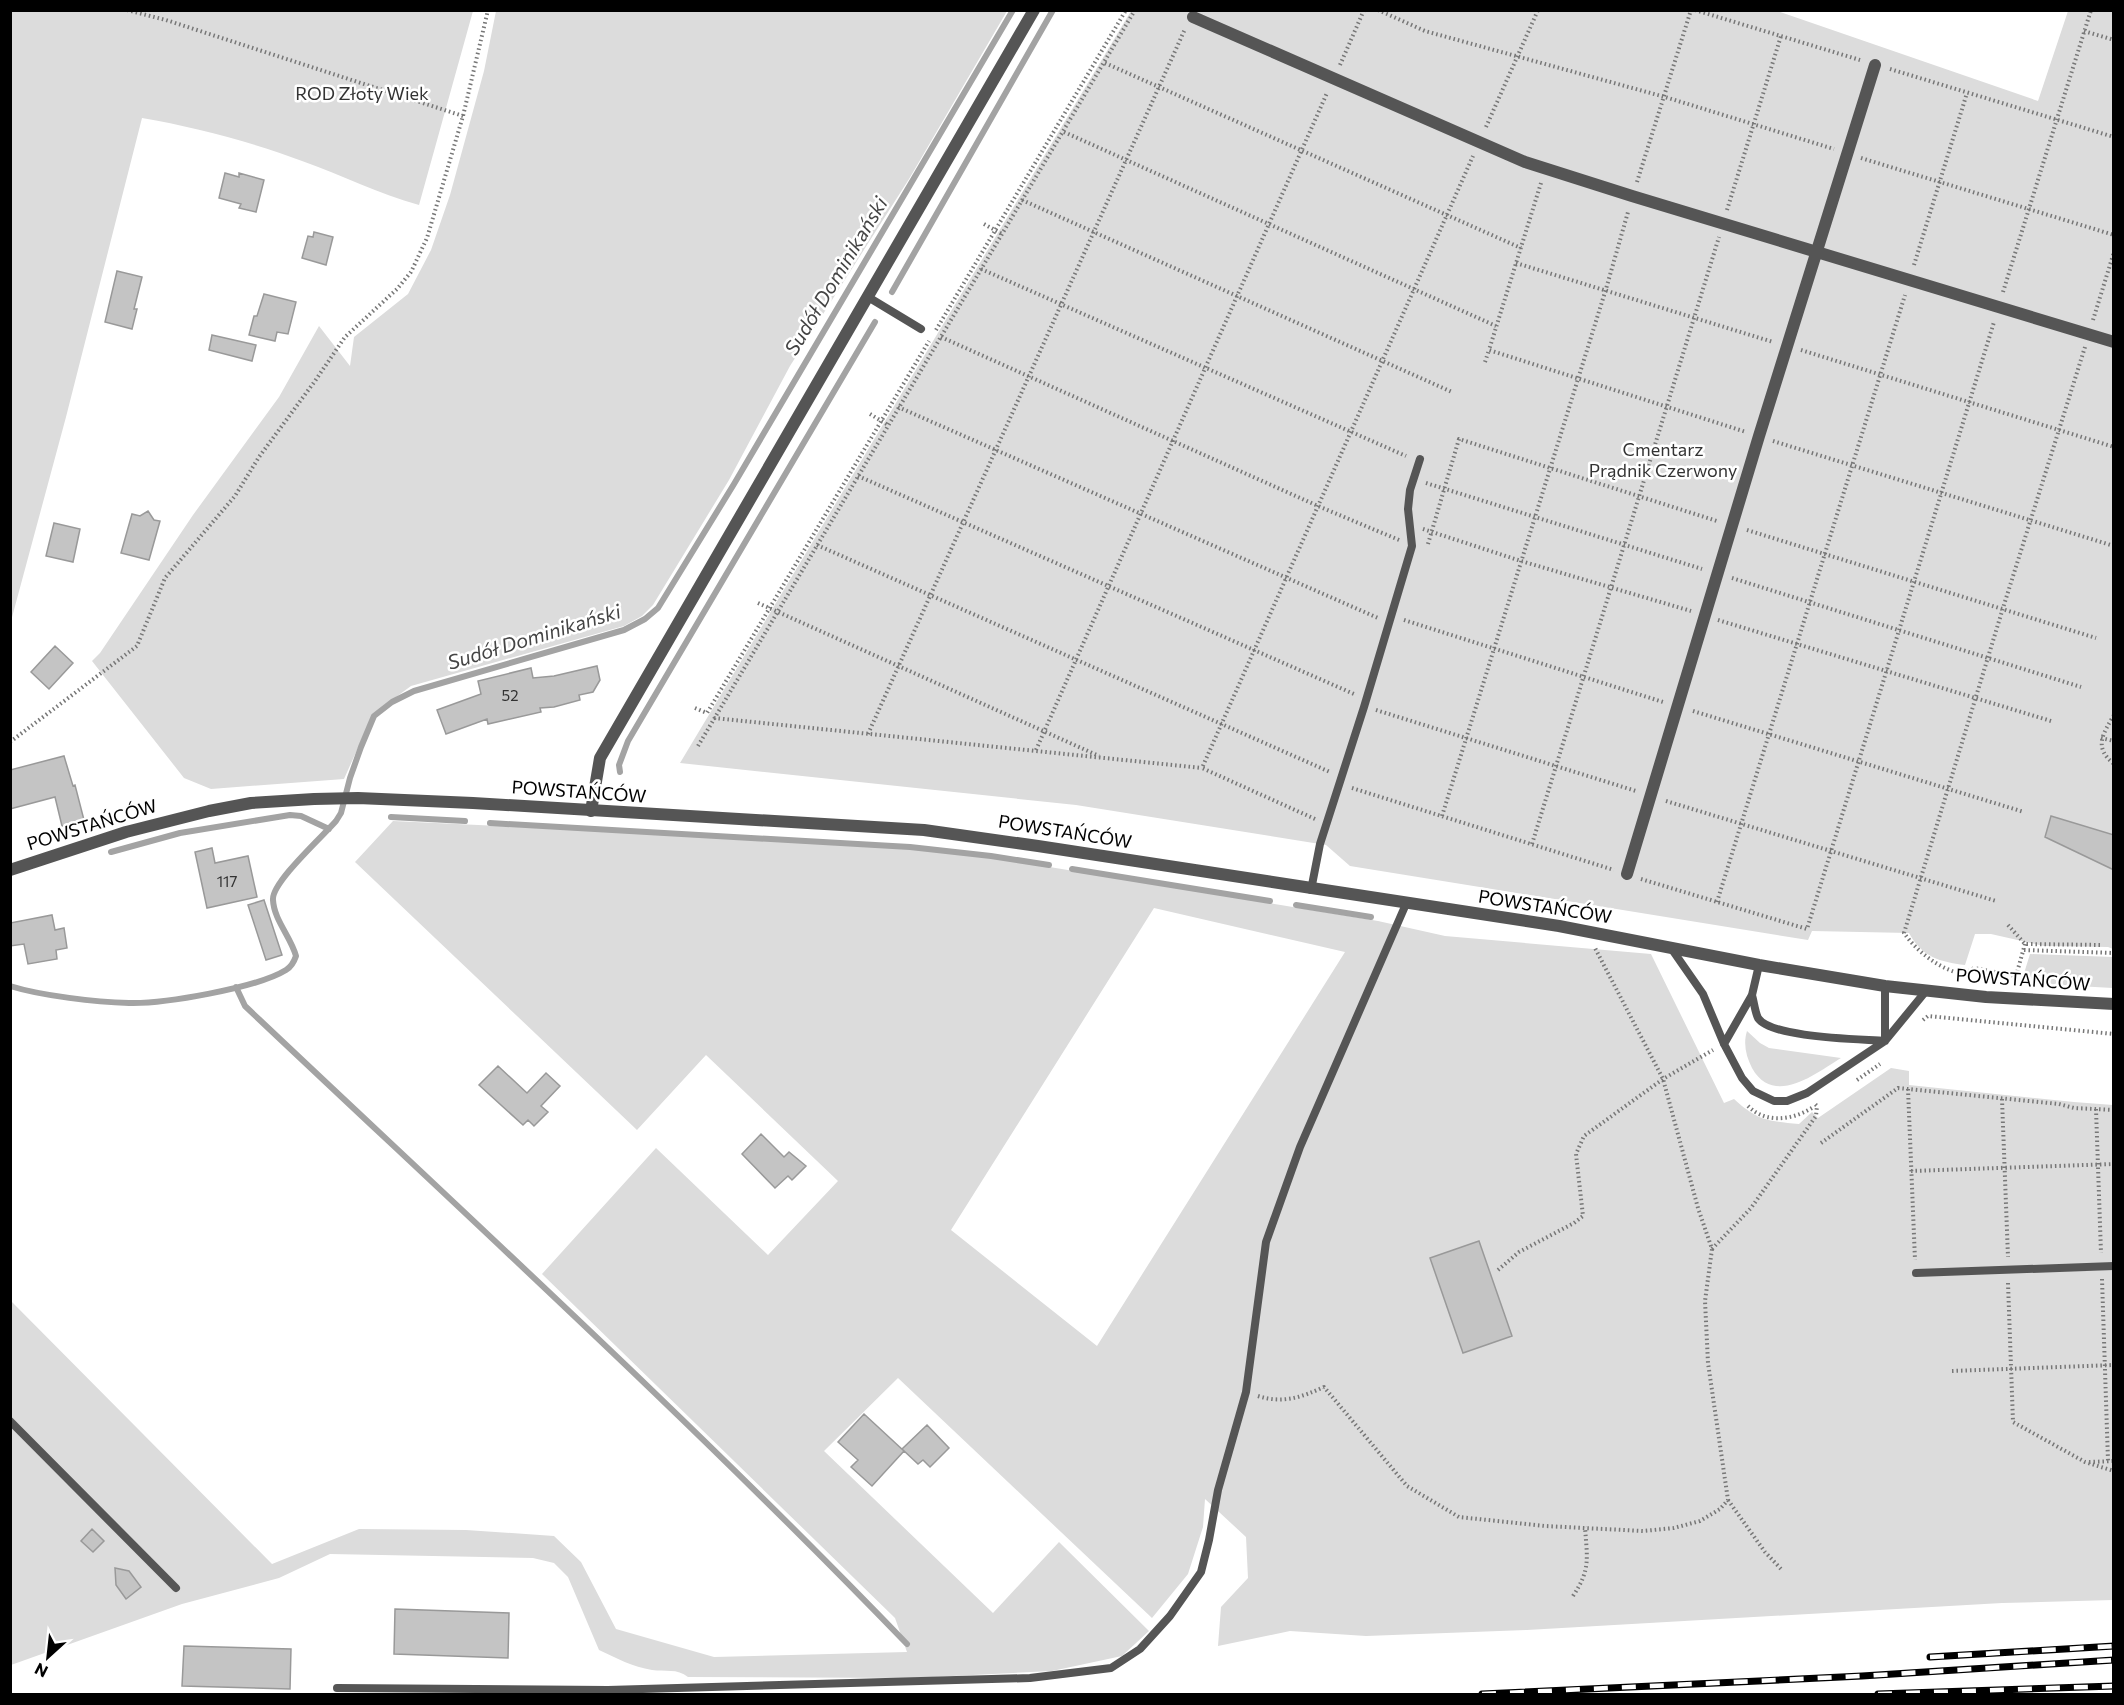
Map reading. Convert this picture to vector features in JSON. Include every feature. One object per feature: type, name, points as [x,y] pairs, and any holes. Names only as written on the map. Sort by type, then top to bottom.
[{"type":"street","points":[[591,811],[600,758],[1034,10]]},
{"type":"street","points":[[1189,22],[1334,79],[1546,168],[2114,342]]},
{"type":"street","points":[[1626,874],[1875,65]]},
{"type":"street","name":"POWSTAŃCÓW","points":[[10,870],[172,819],[251,803],[314,798],[358,798],[924,830],[1586,931],[1759,965],[1886,986],[1986,997],[2114,1004]]},
{"type":"lane","points":[[868,297],[921,329]]},
{"type":"lane","points":[[1311,890],[1320,844],[1412,546],[1408,509],[1410,490],[1420,461]]},
{"type":"lane","points":[[337,1688],[620,1690],[1030,1678],[1111,1668],[1140,1649],[1170,1616],[1201,1572],[1218,1490],[1246,1392],[1266,1242],[1300,1147],[1406,904]]},
{"type":"lane","points":[[1671,948],[1703,994],[1724,1044],[1742,1078],[1753,1091],[1774,1101],[1787,1101],[1806,1093],[1885,1041],[1926,991]]},
{"type":"lane","points":[[1724,1044],[1752,995],[1759,965]]},
{"type":"lane","points":[[1885,1041],[1886,986]]},
{"type":"lane","points":[[1752,995],[1758,1018],[1769,1027],[1789,1033],[1885,1041]]},
{"type":"lane","points":[[1916,1273],[2114,1266]]},
{"type":"lane","points":[[10,1421],[176,1588]]},
{"type":"path","points":[[127,10],[166,20],[463,116]]},
{"type":"path","points":[[10,742],[137,646],[165,578],[235,496],[259,457],[345,337],[397,289],[411,272],[427,238],[463,116],[488,10]]},
{"type":"path","points":[[935,330],[1126,10]]},
{"type":"path","points":[[698,746],[1136,10]]},
{"type":"path","points":[[1036,750],[1364,10]]},
{"type":"path","points":[[1378,10],[1425,31],[1665,97],[2114,236]]},
{"type":"path","points":[[1202,768],[1539,10]]},
{"type":"path","points":[[1442,816],[1691,10]]},
{"type":"path","points":[[817,545],[1222,724],[1341,781],[1442,816],[1807,929],[2091,10]]},
{"type":"path","points":[[1121,20],[1128,24]]},
{"type":"path","points":[[868,734],[1124,160],[1189,22]]},
{"type":"path","points":[[2084,31],[2114,40]]},
{"type":"path","points":[[1532,844],[1781,36]]},
{"type":"path","points":[[1105,63],[1521,248]]},
{"type":"path","points":[[1717,902],[1967,93]]},
{"type":"path","points":[[2057,119],[2114,137]]},
{"type":"path","points":[[1064,132],[1496,326]]},
{"type":"path","points":[[1485,362],[1546,168]]},
{"type":"path","points":[[1022,200],[1452,392]]},
{"type":"path","points":[[984,224],[1002,234]]},
{"type":"path","points":[[2025,947],[2016,976],[1974,968],[1964,974],[1950,972],[1912,945],[1904,933],[2002,608],[2114,252]]},
{"type":"path","points":[[1516,263],[2114,447]]},
{"type":"path","points":[[981,269],[1205,369],[1420,461]]},
{"type":"path","points":[[941,337],[1173,442],[1412,546]]},
{"type":"path","points":[[695,708],[706,713],[929,340]]},
{"type":"path","points":[[1489,350],[1578,380],[2114,546]]},
{"type":"path","points":[[898,407],[1286,578],[1391,620],[2024,812]]},
{"type":"path","points":[[870,414],[888,424]]},
{"type":"path","points":[[1459,440],[2096,638]]},
{"type":"path","points":[[858,476],[1254,650],[1365,703],[1466,739],[1996,901]]},
{"type":"path","points":[[1444,489],[2081,687]]},
{"type":"path","points":[[1411,525],[1611,589],[1705,615],[2051,721]]},
{"type":"path","points":[[758,603],[1104,759]]},
{"type":"path","points":[[2114,715],[2101,738],[2101,747],[2107,758],[2114,764]]},
{"type":"path","points":[[714,718],[1202,768],[1326,825]]},
{"type":"path","points":[[2101,738],[2114,741]]},
{"type":"path","points":[[2008,925],[2025,947],[2114,953]]},
{"type":"path","points":[[1586,931],[1663,1079],[1698,1208],[1712,1249],[1705,1301],[1708,1353],[1728,1500],[1765,1552],[1782,1570]]},
{"type":"path","points":[[2025,947],[2102,945]]},
{"type":"path","points":[[1498,1270],[1519,1252],[1583,1216],[1576,1154],[1584,1136],[1663,1079],[1724,1044]]},
{"type":"path","points":[[1821,1143],[1898,1088],[2114,1110]]},
{"type":"path","points":[[1908,1089],[1916,1273]]},
{"type":"path","points":[[1712,1249],[1751,1208],[1816,1116],[1817,1106],[1806,1093]]},
{"type":"path","points":[[2096,1109],[2108,1461]]},
{"type":"path","points":[[1911,1171],[2114,1164]]},
{"type":"path","points":[[1953,1371],[2114,1365]]},
{"type":"path","points":[[1246,1392],[1269,1399],[1300,1398],[1324,1387],[1407,1486],[1459,1517],[1545,1526],[1643,1531],[1674,1528],[1700,1521],[1720,1509],[1728,1500]]},
{"type":"path","points":[[2013,1422],[2085,1462],[2114,1471]]},
{"type":"path","points":[[2085,1462],[2114,1461]]},
{"type":"path","points":[[1573,1596],[1584,1580],[1587,1563],[1585,1527]]},
{"type":"green space","name":"ROD Złoty Wiek","points":[[11,10],[473,11],[419,205],[243,141],[142,118],[66,417],[11,621]]},
{"type":"green space","points":[[496,11],[1007,11],[909,179],[790,366],[729,480],[653,605],[642,616],[624,626],[411,686],[373,714],[344,779],[211,789],[184,778],[92,661],[100,653],[193,515],[279,397],[319,326],[350,366],[354,337],[408,294],[431,250],[450,195],[484,71]]},
{"type":"green space","name":"Cmentarz Prądnik Czerwony","points":[[1131,11],[1777,11],[2038,101],[2068,11],[2113,11],[2113,949],[2044,946],[1991,934],[1975,934],[1965,965],[1932,957],[1920,948],[1909,933],[1812,931],[1808,940],[1350,866],[1326,845],[1076,805],[680,763]]},
{"type":"green space","points":[[393,821],[921,846],[1378,921],[1445,936],[1651,954],[1724,1103],[1734,1099],[1750,1112],[1771,1121],[1799,1124],[1812,1112],[1818,1118],[1891,1068],[1909,1071],[1909,1085],[2113,1105],[2113,1600],[2002,1603],[1527,1630],[1366,1636],[1290,1631],[1218,1646],[1221,1607],[1248,1578],[1246,1537],[1205,1499],[1203,1527],[1188,1574],[1152,1618],[898,1378],[824,1451],[993,1613],[1059,1542],[1149,1631],[1122,1656],[1052,1671],[912,1678],[688,1677],[675,1671],[638,1667],[599,1650],[568,1577],[554,1563],[533,1558],[330,1554],[279,1578],[182,1604],[11,1665],[10,1300],[272,1564],[359,1529],[466,1530],[554,1536],[581,1562],[616,1629],[714,1657],[907,1652],[895,1618],[542,1274],[656,1148],[768,1255],[838,1181],[706,1055],[637,1130],[355,862]],"holes":[[[1154,908],[1345,952],[1097,1346],[951,1230]]]},
{"type":"green space","points":[[2030,954],[2113,957],[2113,988],[2021,983]]},
{"type":"green space","points":[[1747,1031],[1769,1048],[1841,1058],[1795,1084],[1772,1085],[1761,1079],[1752,1068],[1745,1045]]},
{"type":"building","points":[[225,173],[239,177],[239,173],[264,180],[256,212],[239,208],[241,204],[219,198]]},
{"type":"building","points":[[314,232],[333,237],[326,265],[302,258],[308,236],[313,237]]},
{"type":"building","points":[[117,271],[142,277],[134,309],[137,309],[132,329],[105,322]]},
{"type":"building","points":[[264,294],[296,302],[288,334],[277,332],[275,341],[249,335],[254,316],[257,316]]},
{"type":"building","points":[[212,335],[256,345],[252,361],[209,350]]},
{"type":"building","points":[[148,511],[154,520],[160,521],[149,560],[121,553],[132,514],[140,516]]},
{"type":"building","points":[[54,523],[80,529],[73,562],[46,556]]},
{"type":"building","points":[[55,646],[73,663],[49,689],[31,672]]},
{"type":"building","points":[[597,666],[600,680],[593,692],[579,695],[580,700],[540,708],[541,712],[488,724],[487,719],[446,734],[437,710],[481,694],[478,681],[531,668],[533,678],[554,676]]},
{"type":"building","points":[[64,756],[73,786],[75,785],[84,820],[62,826],[55,797],[10,809],[10,770]]},
{"type":"building","points":[[2051,816],[2114,835],[2114,870],[2045,837]]},
{"type":"building","points":[[212,848],[215,863],[248,856],[257,897],[207,908],[195,852]]},
{"type":"building","points":[[264,900],[282,955],[266,960],[248,905]]},
{"type":"building","points":[[52,915],[55,930],[64,928],[67,948],[56,950],[57,959],[28,964],[24,944],[10,946],[10,923]]},
{"type":"building","points":[[498,1066],[527,1093],[546,1073],[560,1086],[541,1106],[548,1112],[534,1126],[528,1120],[523,1125],[479,1085]]},
{"type":"building","points":[[761,1134],[784,1157],[789,1152],[806,1166],[792,1180],[788,1176],[775,1188],[742,1154]]},
{"type":"building","points":[[1479,1241],[1512,1336],[1463,1353],[1430,1258]]},
{"type":"building","points":[[864,1414],[904,1451],[872,1486],[851,1467],[858,1460],[838,1442]]},
{"type":"building","points":[[927,1425],[949,1448],[930,1467],[923,1460],[918,1464],[902,1449]]},
{"type":"building","points":[[92,1529],[104,1541],[93,1552],[81,1541]]},
{"type":"building","points":[[115,1568],[129,1571],[141,1587],[126,1599],[116,1585]]},
{"type":"building","points":[[395,1609],[509,1613],[508,1658],[394,1654]]},
{"type":"building","points":[[184,1646],[291,1649],[290,1689],[182,1686]]},
{"type":"waterway","name":"Sudół Dominikański","points":[[10,986],[69,998],[144,1003],[233,989],[272,977],[286,970],[296,956],[276,915],[273,900],[275,892],[289,871],[341,813],[350,778],[374,716],[392,702],[414,691],[624,630],[645,619],[658,608],[734,484],[1013,10]]},
{"type":"waterway","points":[[892,292],[1053,10]]},
{"type":"waterway","points":[[620,772],[619,765],[628,741],[875,322]]},
{"type":"waterway","points":[[111,852],[180,833],[290,815],[301,816],[329,829]]},
{"type":"waterway","points":[[391,817],[465,821]]},
{"type":"waterway","points":[[490,823],[910,847],[1049,865]]},
{"type":"waterway","points":[[1072,869],[1270,901]]},
{"type":"waterway","points":[[1296,905],[1371,917]]},
{"type":"waterway","points":[[236,987],[245,1006],[662,1400],[907,1644]]},
{"type":"railway","points":[[1930,1657],[2114,1646]]},
{"type":"railway","points":[[1482,1694],[1862,1676],[2114,1660]]},
{"type":"railway","points":[[1878,1694],[2114,1686]]}]
